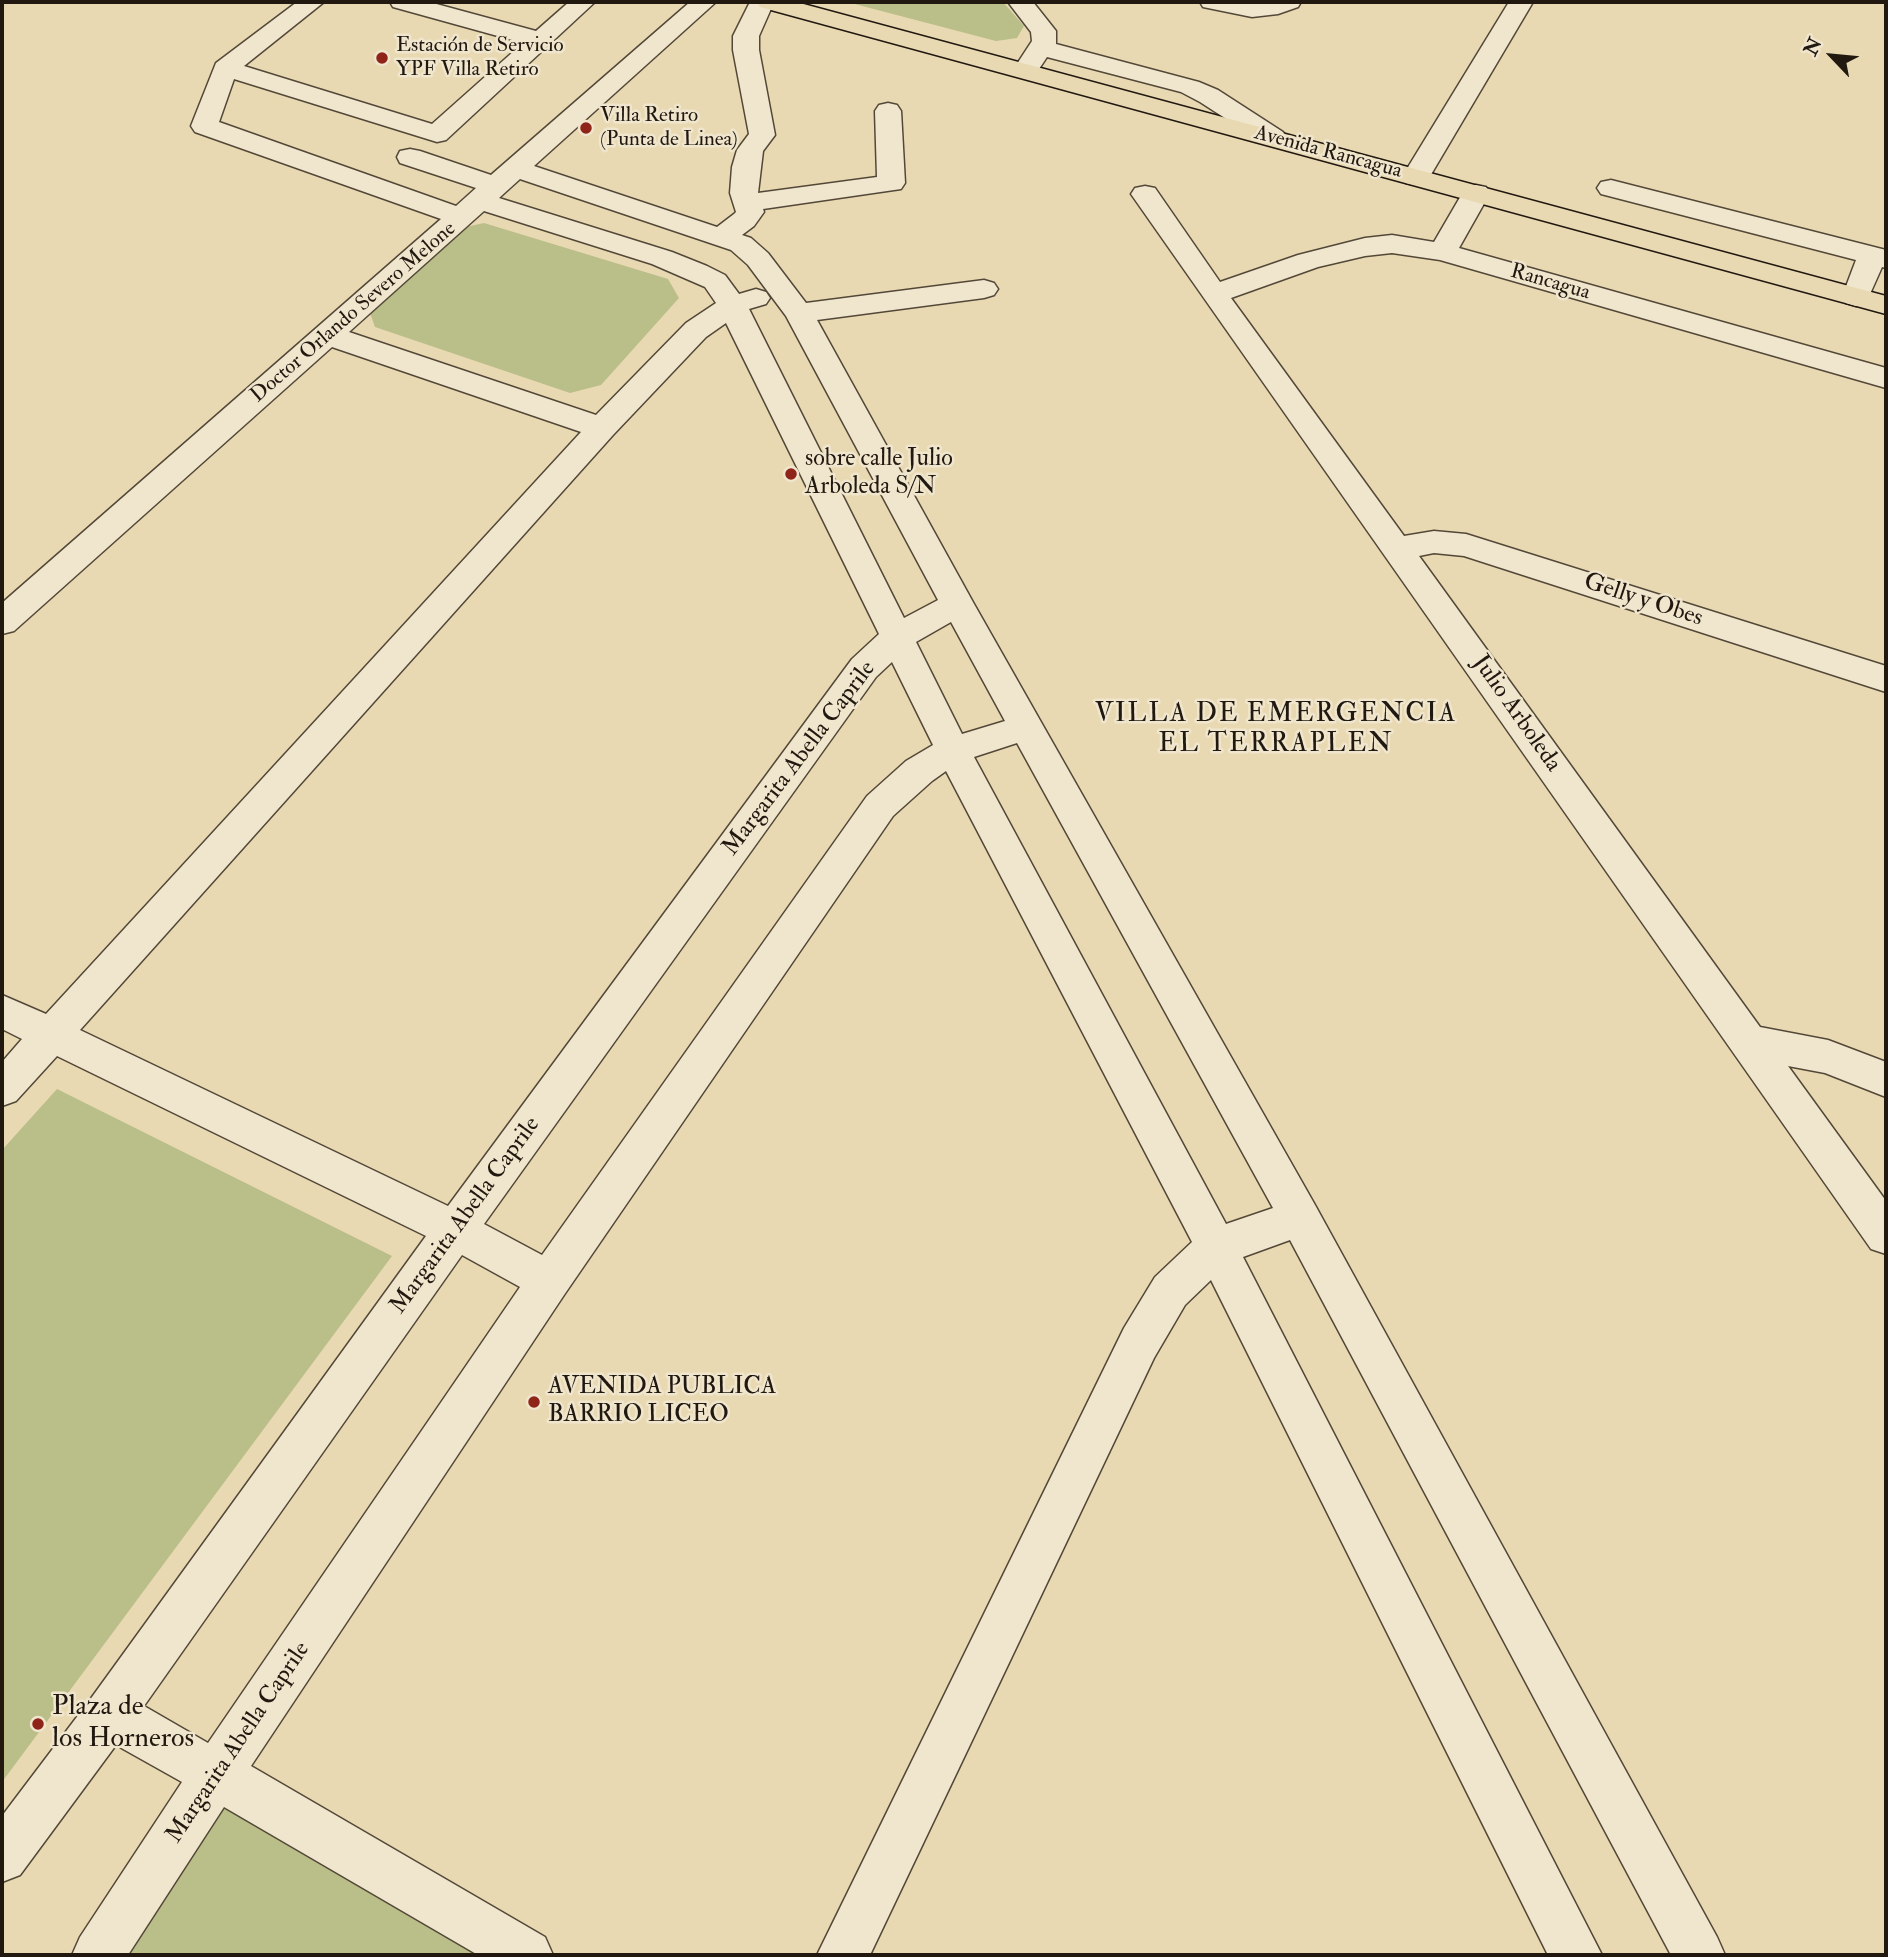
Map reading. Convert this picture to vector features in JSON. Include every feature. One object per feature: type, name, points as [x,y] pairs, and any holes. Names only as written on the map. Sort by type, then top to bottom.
[{"type":"main road","name":"Avenida Rancagua","points":[[769,2],[1886,305]]},
{"type":"street","points":[[312,2],[225,68],[204,126],[377,186],[489,193],[722,236],[741,244],[758,258],[791,301],[1300,1218],[1699,1955]]},
{"type":"street","points":[[402,2],[540,40]]},
{"type":"street","name":"Doctor Orlando Severo Melone","points":[[2,622],[704,2]]},
{"type":"street","points":[[722,236],[744,220],[750,212],[744,193],[746,167],[750,150],[762,135],[746,50],[746,36],[762,2]]},
{"type":"street","points":[[1020,2],[1043,31],[1045,41],[1026,71]]},
{"type":"street","points":[[1212,2],[1252,10],[1269,9],[1289,2]]},
{"type":"street","points":[[1416,177],[1521,2]]},
{"type":"street","points":[[377,186],[540,40],[572,4]]},
{"type":"street","points":[[1042,48],[1190,88],[1209,96],[1274,138]]},
{"type":"street","points":[[225,68],[437,134]]},
{"type":"street","points":[[747,203],[891,183],[888,111]]},
{"type":"street","points":[[410,157],[489,193],[696,272],[715,281],[732,305],[953,750],[1216,1247],[1576,1955]]},
{"type":"street","points":[[1611,188],[1879,257],[1856,297]]},
{"type":"street","points":[[1443,252],[1476,193]]},
{"type":"street","name":"Julio Arboleda","points":[[1145,194],[1886,1235]]},
{"type":"street","name":"Rancagua","points":[[1214,294],[1308,261],[1364,247],[1392,244],[1443,252],[1886,378]]},
{"type":"street","points":[[2,1088],[601,428],[696,330],[732,305],[984,289]]},
{"type":"street","points":[[328,335],[601,428]]},
{"type":"street","name":"Gelly y Obes","points":[[1398,548],[1434,542],[1466,545],[1886,679]]},
{"type":"street","name":"Margarita Abella Caprile","points":[[2,1857],[109,1714],[864,668],[897,637],[957,604]]},
{"type":"street","name":"Margarita Abella Caprile","points":[[98,1955],[549,1281],[880,806],[919,771],[953,750],[1027,727]]},
{"type":"street","points":[[2,1011],[456,1230],[549,1281]]},
{"type":"street","points":[[1747,1041],[1828,1057],[1886,1080]]},
{"type":"street","points":[[843,1955],[1139,1343],[1170,1291],[1216,1247],[1300,1218]]},
{"type":"street","points":[[109,1714],[527,1955]]},
{"type":"green space","points":[[847,2],[1003,2],[1024,26],[1017,38],[996,41]]},
{"type":"green space","points":[[484,223],[668,279],[679,298],[601,385],[570,393],[375,327],[370,313],[461,228]]},
{"type":"green space","points":[[57,1089],[392,1256],[2,1782],[2,1150]]},
{"type":"green space","points":[[216,1775],[297,1820],[527,1955],[98,1955]]},
{"type":"place","name":"Estación de Servicio YPF Villa Retiro","points":[[382,58]]},
{"type":"place","name":"Villa Retiro (Punta de Linea)","points":[[586,128]]},
{"type":"place","name":"sobre calle Julio Arboleda S/N","points":[[791,474]]},
{"type":"place","name":"AVENIDA PUBLICA BARRIO LICEO","points":[[534,1402]]},
{"type":"place","name":"Plaza de los Horneros","points":[[38,1724]]},
{"type":"district","name":"VILLA DE EMERGENCIA EL TERRAPLEN","points":[[1276,730]]}]
